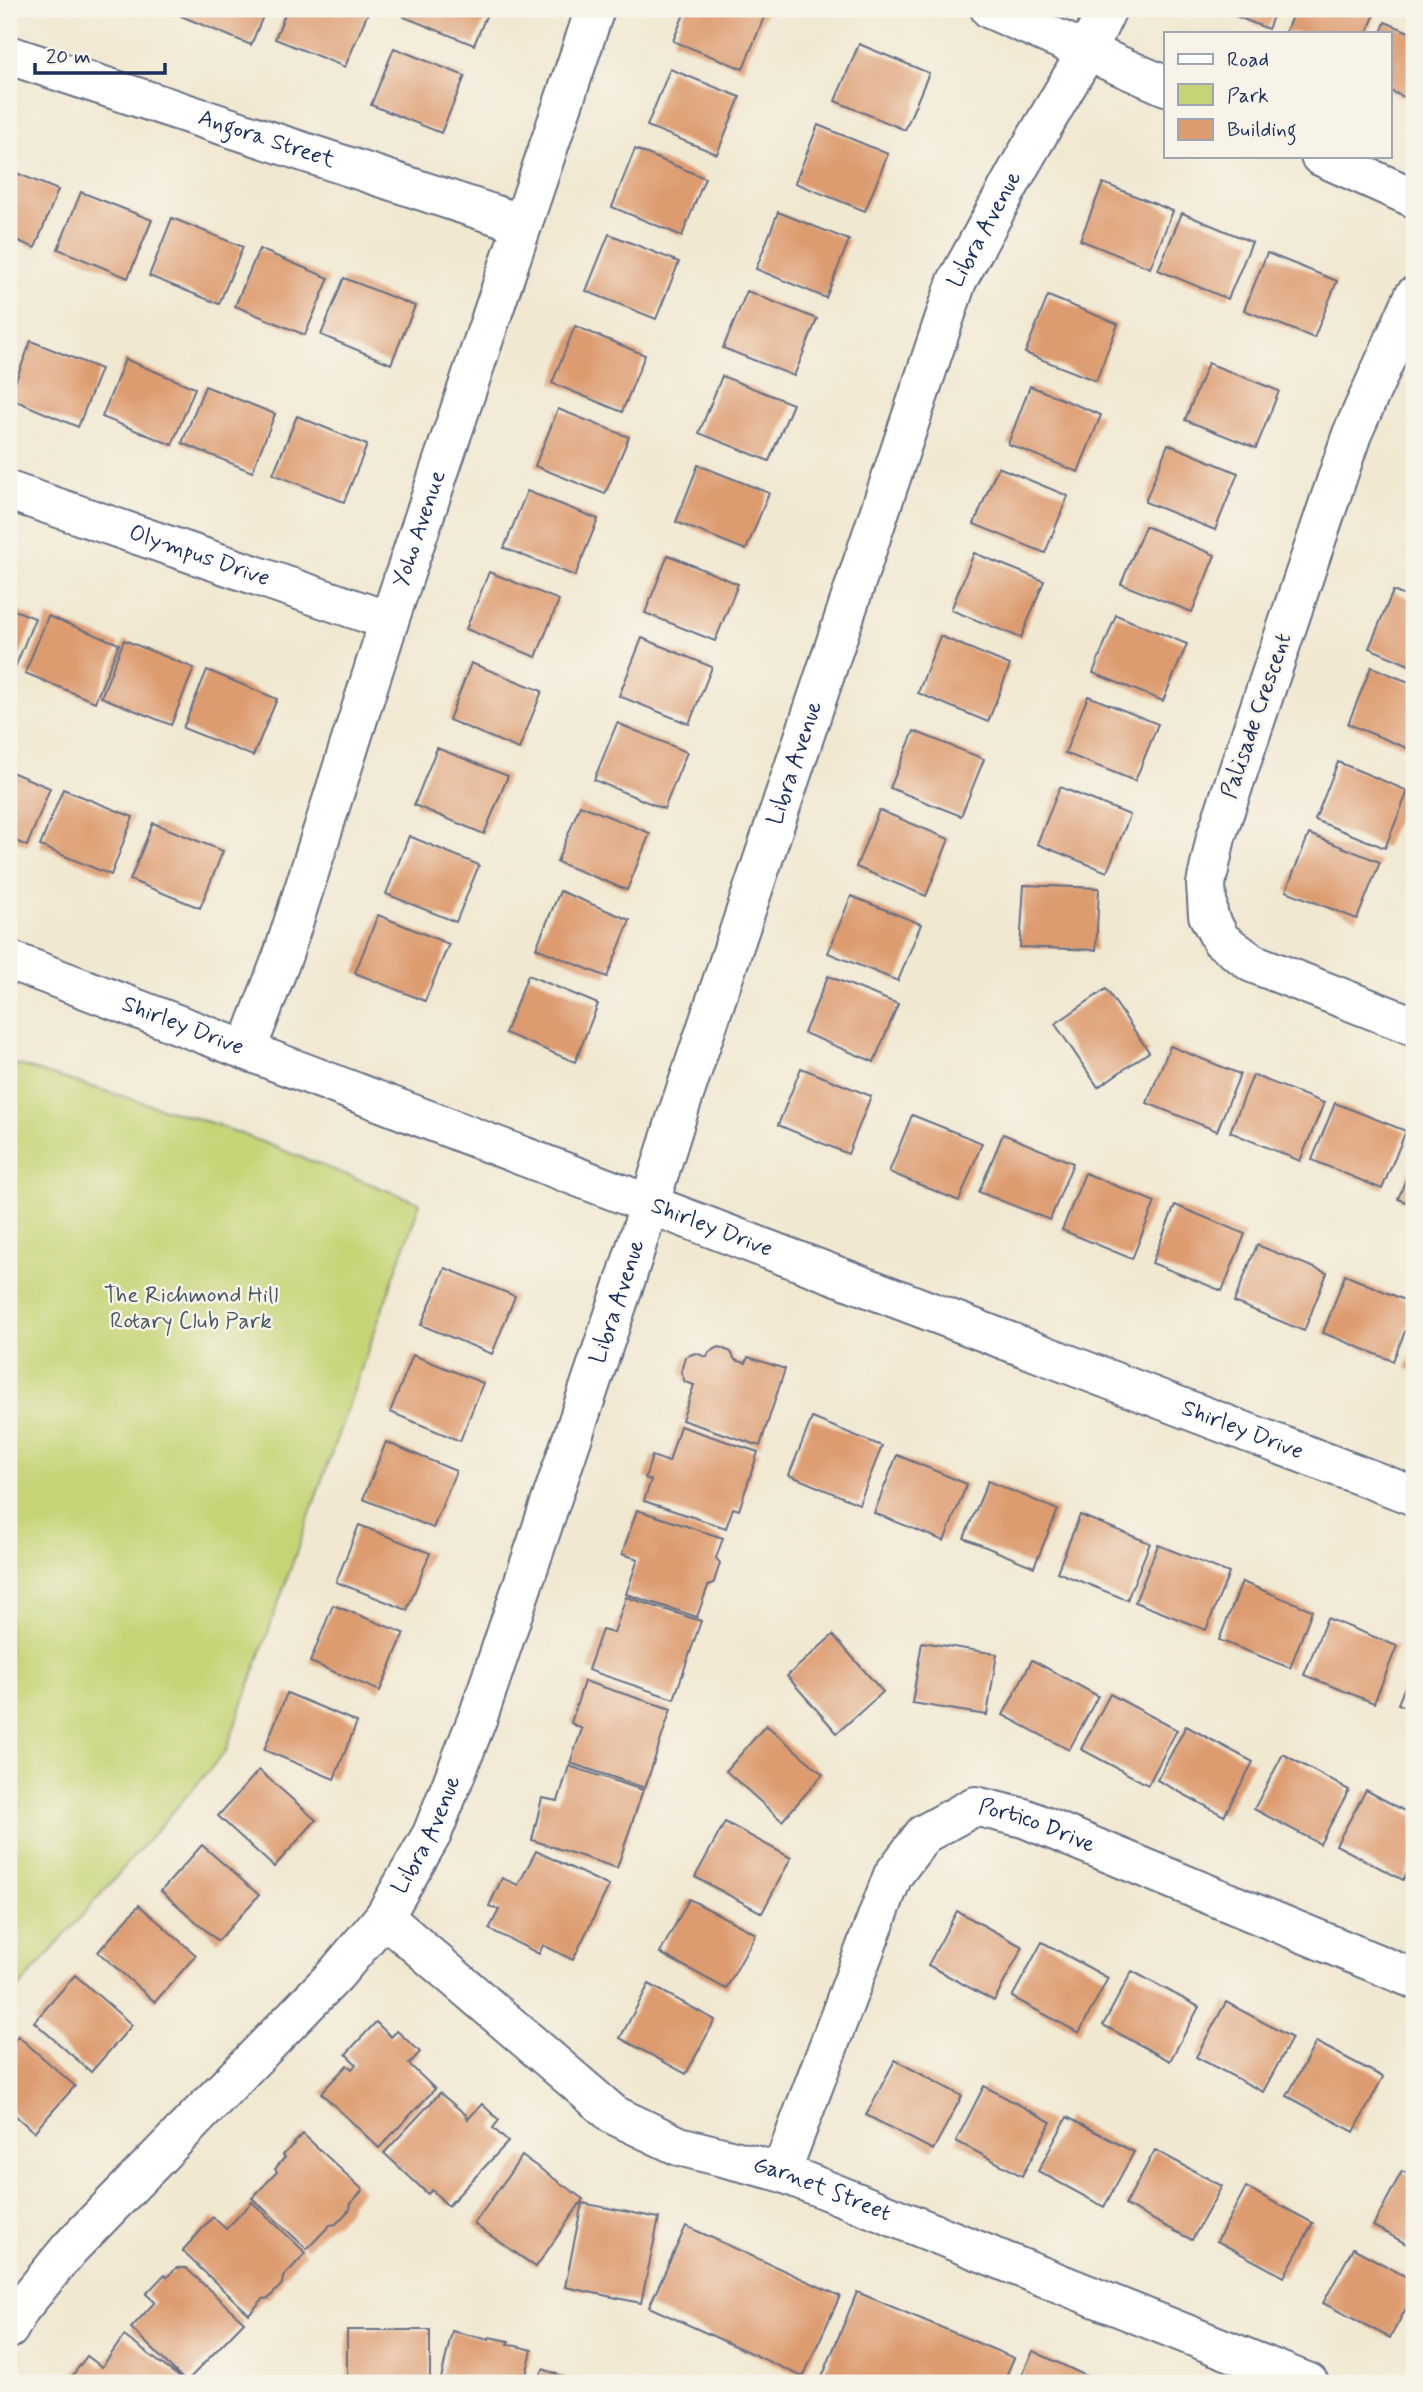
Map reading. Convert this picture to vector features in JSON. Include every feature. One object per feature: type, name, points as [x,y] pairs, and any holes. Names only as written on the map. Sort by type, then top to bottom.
[{"type":"street","name":"Yoho Avenue","points":[[247,1049],[283,955],[389,621],[595,9]]},
{"type":"street","points":[[990,9],[1164,85]]},
{"type":"street","name":"Libra Avenue","points":[[9,2329],[20,2309],[70,2248],[336,1973],[384,1917],[432,1834],[478,1717],[957,281],[1087,51],[1107,9]]},
{"type":"street","name":"Angora Street","points":[[9,55],[523,224]]},
{"type":"street","points":[[1324,158],[1414,198]]},
{"type":"street","name":"Palisade Crescent","points":[[1414,296],[1352,434],[1216,837],[1206,884],[1208,915],[1221,940],[1252,962],[1414,1026]]},
{"type":"street","name":"Olympus Drive","points":[[9,491],[389,621]]},
{"type":"street","name":"Shirley Drive","points":[[9,960],[1414,1496]]},
{"type":"street","name":"Portico Drive","points":[[781,2172],[893,1875],[924,1833],[975,1807],[1024,1818],[1414,1979]]},
{"type":"street","name":"Garnet Street","points":[[384,1917],[614,2115],[679,2146],[781,2172],[1309,2383]]},
{"type":"green space","name":"The Richmond Hill Rotary Club Park","points":[[9,1062],[218,1125],[420,1203],[226,1751],[9,1999]]},
{"type":"building","points":[[185,9],[266,9],[251,45],[181,16]]},
{"type":"building","points":[[287,9],[369,10],[345,67],[275,39]]},
{"type":"building","points":[[407,9],[489,9],[474,45],[404,17]]},
{"type":"building","points":[[686,9],[758,9],[766,12],[743,69],[673,41]]},
{"type":"building","points":[[1218,9],[1276,9],[1268,29]]},
{"type":"building","points":[[1295,9],[1377,9],[1367,32],[1285,32]]},
{"type":"building","points":[[1385,22],[1414,34],[1414,101],[1392,92],[1392,32],[1381,32]]},
{"type":"building","points":[[859,44],[929,73],[905,130],[835,101]]},
{"type":"building","points":[[394,48],[465,76],[441,133],[371,105]]},
{"type":"building","points":[[670,69],[740,97],[717,154],[647,126]]},
{"type":"building","points":[[818,125],[888,154],[865,211],[795,183]]},
{"type":"building","points":[[635,149],[705,178],[682,236],[612,207]]},
{"type":"building","points":[[9,170],[58,190],[35,248],[9,237]]},
{"type":"building","points":[[1103,183],[1173,211],[1150,268],[1080,240]]},
{"type":"building","points":[[81,192],[152,220],[128,278],[58,249]]},
{"type":"building","points":[[778,212],[849,240],[826,298],[756,269]]},
{"type":"building","points":[[1182,213],[1252,242],[1228,299],[1158,270]]},
{"type":"building","points":[[172,218],[243,247],[219,304],[149,276]]},
{"type":"building","points":[[609,234],[679,262],[656,319],[586,291]]},
{"type":"building","points":[[259,249],[329,278],[305,335],[235,306]]},
{"type":"building","points":[[1267,253],[1337,281],[1314,338],[1244,310]]},
{"type":"building","points":[[344,278],[415,306],[391,364],[321,335]]},
{"type":"building","points":[[747,291],[817,319],[794,376],[723,348]]},
{"type":"building","points":[[1048,296],[1118,324],[1096,381],[1025,353]]},
{"type":"building","points":[[575,326],[645,355],[622,412],[552,383]]},
{"type":"building","points":[[31,341],[101,369],[78,427],[9,398]]},
{"type":"building","points":[[125,359],[195,388],[172,445],[102,417]]},
{"type":"building","points":[[1208,363],[1279,391],[1256,448],[1185,420]]},
{"type":"building","points":[[722,376],[793,404],[769,461],[699,433]]},
{"type":"building","points":[[205,386],[275,414],[252,472],[182,443]]},
{"type":"building","points":[[1030,386],[1101,415],[1078,472],[1008,444]]},
{"type":"building","points":[[558,409],[629,437],[605,494],[535,466]]},
{"type":"building","points":[[297,416],[367,445],[344,502],[273,474]]},
{"type":"building","points":[[1168,444],[1238,473],[1215,530],[1145,502]]},
{"type":"building","points":[[698,465],[769,493],[746,550],[676,522]]},
{"type":"building","points":[[998,467],[1068,496],[1045,553],[974,524]]},
{"type":"building","points":[[527,491],[598,519],[575,576],[504,548]]},
{"type":"building","points":[[1145,526],[1215,555],[1192,612],[1121,584]]},
{"type":"building","points":[[1414,536],[1414,558],[1407,555]]},
{"type":"building","points":[[974,553],[1044,581],[1021,638],[951,610]]},
{"type":"building","points":[[668,555],[738,584],[715,641],[645,613]]},
{"type":"building","points":[[489,572],[559,600],[536,657],[466,629]]},
{"type":"building","points":[[1393,591],[1414,600],[1414,667],[1369,648]]},
{"type":"building","points":[[9,608],[35,618],[12,675],[9,674]]},
{"type":"building","points":[[1116,615],[1187,644],[1163,701],[1093,673]]},
{"type":"building","points":[[48,616],[119,644],[95,702],[25,673]]},
{"type":"building","points":[[940,636],[1010,665],[988,722],[918,693]]},
{"type":"building","points":[[642,638],[712,667],[689,724],[619,696]]},
{"type":"building","points":[[124,640],[194,668],[171,725],[101,697]]},
{"type":"building","points":[[471,663],[542,691],[519,749],[449,720]]},
{"type":"building","points":[[1371,667],[1414,684],[1414,751],[1348,724]]},
{"type":"building","points":[[207,670],[277,699],[253,756],[183,728]]},
{"type":"building","points":[[1088,696],[1158,724],[1135,781],[1065,753]]},
{"type":"building","points":[[617,723],[687,752],[664,809],[594,780]]},
{"type":"building","points":[[914,731],[984,759],[961,816],[890,788]]},
{"type":"building","points":[[437,748],[508,776],[484,834],[414,805]]},
{"type":"building","points":[[1338,762],[1408,791],[1385,848],[1315,820]]},
{"type":"building","points":[[9,771],[50,788],[27,846],[9,838]]},
{"type":"building","points":[[1060,787],[1130,815],[1107,872],[1037,844]]},
{"type":"building","points":[[63,789],[133,817],[111,875],[40,846]]},
{"type":"building","points":[[580,805],[650,833],[627,890],[557,862]]},
{"type":"building","points":[[879,810],[949,839],[926,896],[856,867]]},
{"type":"building","points":[[153,823],[223,851],[200,908],[130,880]]},
{"type":"building","points":[[1309,834],[1380,862],[1357,919],[1286,891]]},
{"type":"building","points":[[409,836],[479,865],[456,922],[386,894]]},
{"type":"building","points":[[1024,885],[1099,888],[1096,950],[1020,947]]},
{"type":"building","points":[[560,891],[630,920],[607,977],[536,948]]},
{"type":"building","points":[[851,896],[921,924],[898,981],[828,953]]},
{"type":"building","points":[[378,915],[449,944],[425,1001],[355,973]]},
{"type":"building","points":[[528,975],[598,1004],[575,1062],[505,1033]]},
{"type":"building","points":[[828,976],[898,1004],[874,1062],[804,1033]]},
{"type":"building","points":[[1106,989],[1149,1052],[1098,1087],[1055,1024]]},
{"type":"building","points":[[1170,1046],[1240,1074],[1217,1131],[1147,1103]]},
{"type":"building","points":[[801,1068],[871,1096],[848,1154],[778,1125]]},
{"type":"building","points":[[1253,1075],[1324,1103],[1300,1161],[1230,1132]]},
{"type":"building","points":[[1335,1103],[1406,1131],[1382,1189],[1312,1160]]},
{"type":"building","points":[[912,1115],[982,1143],[959,1201],[889,1172]]},
{"type":"building","points":[[1003,1134],[1073,1163],[1050,1220],[979,1192]]},
{"type":"building","points":[[1414,1159],[1414,1205],[1398,1199]]},
{"type":"building","points":[[1085,1173],[1155,1202],[1132,1259],[1062,1230]]},
{"type":"building","points":[[1175,1205],[1245,1234],[1222,1291],[1152,1263]]},
{"type":"building","points":[[1257,1245],[1327,1273],[1304,1331],[1234,1302]]},
{"type":"building","points":[[445,1268],[515,1296],[492,1354],[421,1325]]},
{"type":"building","points":[[1345,1275],[1414,1304],[1393,1361],[1323,1333]]},
{"type":"building","points":[[719,1347],[731,1352],[735,1360],[746,1363],[748,1357],[785,1369],[760,1446],[682,1420],[694,1385],[685,1382],[681,1372],[685,1357],[695,1353],[707,1357],[709,1352]]},
{"type":"building","points":[[1414,1347],[1414,1372],[1406,1368]]},
{"type":"building","points":[[413,1355],[483,1383],[460,1441],[390,1412]]},
{"type":"building","points":[[812,1418],[882,1446],[859,1504],[789,1475]]},
{"type":"building","points":[[680,1426],[758,1452],[739,1510],[733,1508],[726,1528],[644,1501],[651,1480],[645,1478],[652,1456],[669,1462]]},
{"type":"building","points":[[386,1442],[456,1471],[433,1528],[363,1499]]},
{"type":"building","points":[[897,1455],[967,1484],[944,1541],[874,1513]]},
{"type":"building","points":[[988,1481],[1058,1510],[1034,1567],[964,1538]]},
{"type":"building","points":[[637,1510],[723,1538],[716,1558],[720,1563],[714,1582],[708,1586],[697,1617],[626,1594],[638,1559],[622,1554]]},
{"type":"building","points":[[1080,1515],[1150,1543],[1127,1600],[1057,1572]]},
{"type":"building","points":[[359,1525],[430,1553],[407,1610],[336,1582]]},
{"type":"building","points":[[1158,1545],[1229,1573],[1206,1630],[1135,1602]]},
{"type":"building","points":[[1242,1582],[1312,1610],[1290,1668],[1219,1640]]},
{"type":"building","points":[[626,1597],[701,1621],[674,1699],[588,1670],[602,1630],[614,1633]]},
{"type":"building","points":[[333,1605],[404,1633],[380,1691],[310,1662]]},
{"type":"building","points":[[1327,1618],[1397,1646],[1374,1703],[1304,1675]]},
{"type":"building","points":[[833,1635],[883,1692],[837,1733],[787,1676]]},
{"type":"building","points":[[922,1642],[997,1654],[987,1715],[912,1703]]},
{"type":"building","points":[[1032,1660],[1098,1696],[1069,1750],[1003,1715]]},
{"type":"building","points":[[1414,1664],[1414,1710],[1398,1704]]},
{"type":"building","points":[[584,1681],[671,1709],[645,1788],[570,1763],[582,1729],[571,1723]]},
{"type":"building","points":[[287,1693],[357,1722],[334,1779],[264,1750]]},
{"type":"building","points":[[1110,1694],[1177,1730],[1148,1785],[1081,1749]]},
{"type":"building","points":[[766,1725],[823,1774],[782,1821],[726,1771]]},
{"type":"building","points":[[1186,1726],[1253,1762],[1224,1816],[1157,1780]]},
{"type":"building","points":[[1283,1754],[1349,1790],[1320,1844],[1254,1809]]},
{"type":"building","points":[[569,1766],[643,1790],[617,1868],[532,1840],[542,1798],[558,1801]]},
{"type":"building","points":[[259,1770],[316,1820],[274,1867],[218,1816]]},
{"type":"building","points":[[1366,1790],[1414,1816],[1414,1859],[1403,1880],[1336,1845]]},
{"type":"building","points":[[725,1822],[791,1858],[762,1913],[695,1877]]},
{"type":"building","points":[[202,1845],[259,1895],[218,1941],[161,1891]]},
{"type":"building","points":[[536,1851],[609,1886],[573,1960],[543,1945],[539,1954],[489,1929],[499,1910],[489,1906],[502,1878],[518,1885]]},
{"type":"building","points":[[689,1899],[756,1934],[726,1989],[660,1953]]},
{"type":"building","points":[[139,1905],[196,1955],[155,2002],[98,1952]]},
{"type":"building","points":[[957,1911],[1023,1947],[994,2001],[928,1965]]},
{"type":"building","points":[[1042,1942],[1108,1978],[1079,2033],[1012,1997]]},
{"type":"building","points":[[1132,1971],[1199,2007],[1170,2061],[1103,2025]]},
{"type":"building","points":[[75,1975],[132,2025],[91,2072],[34,2022]]},
{"type":"building","points":[[649,1984],[715,2020],[686,2074],[620,2038]]},
{"type":"building","points":[[1226,2002],[1292,2038],[1263,2092],[1196,2057]]},
{"type":"building","points":[[376,2022],[391,2037],[397,2031],[420,2052],[409,2064],[435,2089],[379,2148],[321,2093],[347,2065],[352,2069],[356,2064],[346,2054]]},
{"type":"building","points":[[18,2036],[75,2086],[34,2132],[9,2110],[9,2047]]},
{"type":"building","points":[[1316,2042],[1383,2077],[1354,2132],[1287,2096]]},
{"type":"building","points":[[895,2060],[962,2096],[933,2150],[866,2115]]},
{"type":"building","points":[[984,2086],[1051,2122],[1022,2176],[956,2141]]},
{"type":"building","points":[[440,2093],[468,2119],[482,2104],[499,2120],[493,2128],[508,2142],[448,2206],[432,2190],[428,2194],[384,2153]]},
{"type":"building","points":[[1067,2117],[1134,2152],[1104,2207],[1038,2171]]},
{"type":"building","points":[[303,2134],[363,2190],[336,2224],[330,2225],[307,2249],[252,2198],[277,2172],[275,2169],[285,2157],[283,2155]]},
{"type":"building","points":[[1155,2150],[1222,2186],[1192,2240],[1125,2205]]},
{"type":"building","points":[[522,2156],[583,2199],[536,2267],[474,2224]]},
{"type":"building","points":[[1402,2171],[1414,2178],[1414,2248],[1373,2226]]},
{"type":"building","points":[[1246,2187],[1313,2223],[1284,2277],[1217,2241]]},
{"type":"building","points":[[252,2202],[306,2253],[283,2277],[282,2284],[269,2298],[263,2299],[249,2314],[182,2251],[213,2217],[226,2229]]},
{"type":"building","points":[[582,2203],[659,2218],[641,2303],[565,2287]]},
{"type":"building","points":[[686,2226],[840,2296],[803,2377],[649,2307]]},
{"type":"building","points":[[1353,2248],[1414,2281],[1414,2294],[1390,2338],[1323,2303]]},
{"type":"building","points":[[176,2268],[186,2268],[244,2322],[186,2382],[131,2328],[155,2302],[146,2294],[164,2275],[167,2277]]},
{"type":"building","points":[[857,2292],[1014,2358],[1003,2383],[836,2383],[822,2377]]},
{"type":"building","points":[[347,2330],[430,2330],[430,2383],[347,2383]]},
{"type":"building","points":[[452,2331],[489,2340],[489,2337],[509,2341],[508,2344],[532,2350],[524,2383],[440,2383]]},
{"type":"building","points":[[124,2336],[182,2379],[179,2383],[67,2383],[87,2356],[102,2367]]},
{"type":"building","points":[[1033,2351],[1101,2383],[1018,2383]]},
{"type":"building","points":[[543,2369],[580,2383],[537,2383]]}]
